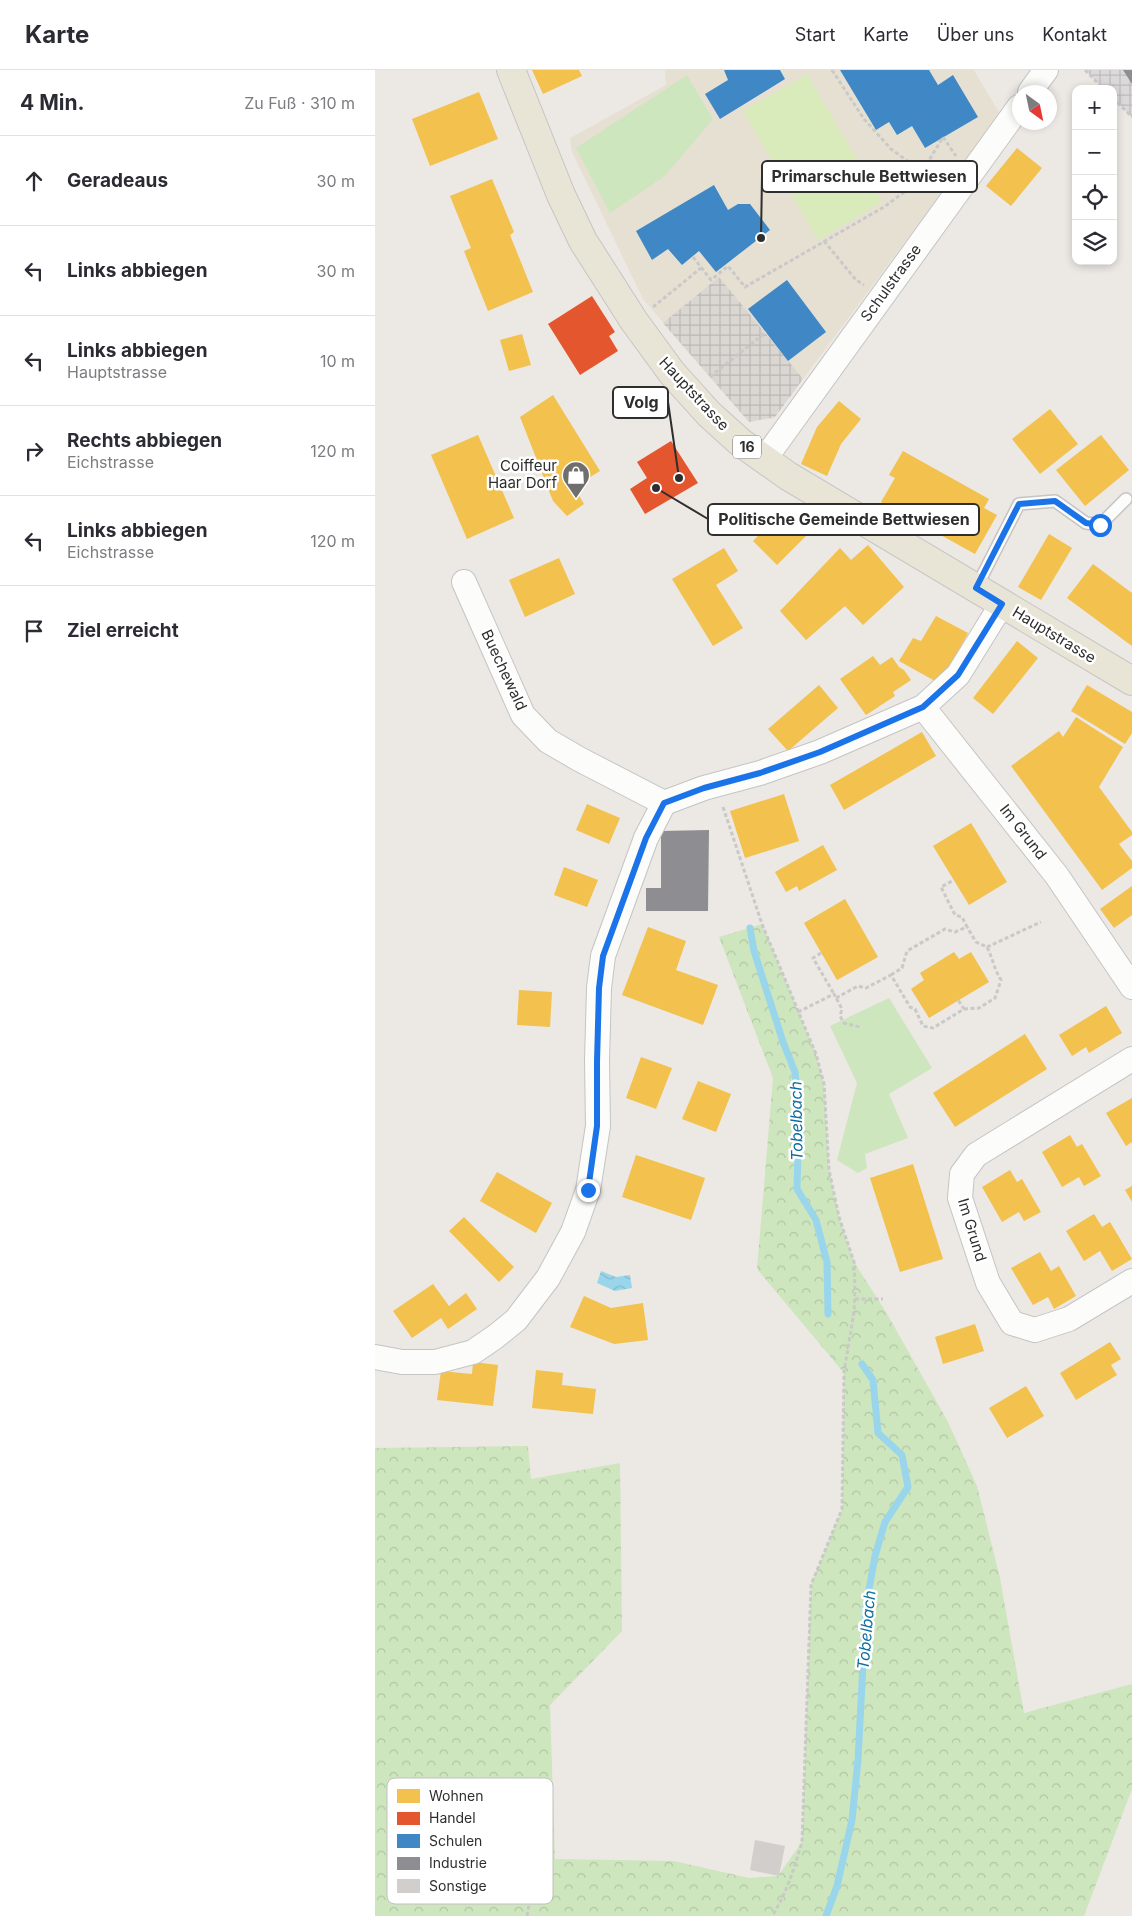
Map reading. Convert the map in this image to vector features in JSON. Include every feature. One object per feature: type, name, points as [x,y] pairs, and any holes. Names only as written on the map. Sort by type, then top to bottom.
[{"type":"main road","name":"Hauptstrasse","points":[[511,70],[561,195],[583,241],[672,373],[709,414],[764,460],[788,476],[1132,681]]},
{"type":"street","points":[[1035,85],[1046,70]]},
{"type":"street","name":"Schulstrasse","points":[[764,460],[1012,117]]},
{"type":"street","name":"Buechewald","points":[[464,582],[523,715],[548,741],[579,760],[664,803]]},
{"type":"street","points":[[375,1357],[401,1362],[435,1362],[473,1352],[516,1320],[548,1278],[573,1232],[588,1190],[597,1126],[597,1034],[599,988],[603,956],[646,838],[664,803],[820,752],[923,707],[958,675],[1002,604]]},
{"type":"street","name":"Im Grund","points":[[923,707],[1057,876],[1132,987]]},
{"type":"street","name":"Im Grund","points":[[1132,1059],[976,1155],[961,1174],[960,1198],[988,1283],[1012,1323],[1035,1330],[1069,1320],[1132,1281]]},
{"type":"lane","points":[[976,588],[1019,504],[1055,501],[1086,523],[1100,525],[1125,498]]},
{"type":"path","points":[[832,70],[864,119],[891,149],[954,196]]},
{"type":"path","points":[[1085,70],[1100,85]]},
{"type":"path","points":[[1117,102],[1132,117]]},
{"type":"path","points":[[693,257],[711,280],[728,266],[745,287],[884,207],[907,190],[922,172],[943,137]]},
{"type":"path","points":[[824,241],[856,280],[880,298]]},
{"type":"path","points":[[652,307],[701,268]]},
{"type":"path","points":[[704,382],[766,332]]},
{"type":"path","points":[[716,785],[761,924],[816,1054],[824,1084],[829,1170],[839,1217],[854,1262],[855,1299],[844,1372],[842,1509],[811,1585],[801,1842],[791,1878],[782,1901],[772,1916]]},
{"type":"path","points":[[891,975],[910,1007],[915,1009],[923,1026],[933,1028],[964,1009],[979,1008],[995,998],[1001,980],[993,966],[993,961],[987,947],[977,942],[962,917],[955,915],[941,887],[954,880]]},
{"type":"path","points":[[987,947],[1041,922]]},
{"type":"path","points":[[798,1012],[858,986],[866,988],[902,968],[907,951],[945,929],[955,932],[967,927]]},
{"type":"path","points":[[821,953],[813,958],[842,1009],[840,1016],[844,1023],[860,1027]]},
{"type":"path","points":[[958,1000],[964,1009]]},
{"type":"path","points":[[855,1299],[883,1299]]},
{"type":"shaded area","points":[[665,70],[974,70],[1000,114],[774,418],[749,422],[643,299],[572,152],[570,138],[666,85]]},
{"type":"shaded area","points":[[1085,70],[1132,70],[1132,117],[1117,102],[1117,85],[1100,85]]},
{"type":"shaded area","points":[[719,277],[803,379],[775,417],[749,422],[663,323]]},
{"type":"green space","points":[[807,74],[882,202],[818,240],[743,111]]},
{"type":"green space","points":[[687,75],[713,119],[665,176],[610,213],[576,148]]},
{"type":"green space","points":[[762,924],[816,1054],[824,1084],[829,1170],[839,1217],[854,1262],[886,1312],[947,1420],[977,1486],[1000,1578],[1024,1713],[1132,1684],[1132,1789],[1084,1916],[375,1916],[375,1448],[528,1446],[531,1479],[620,1463],[622,1631],[550,1705],[552,1778],[387,1778],[387,1904],[553,1904],[553,1797],[555,1859],[674,1861],[749,1878],[778,1876],[802,1842],[811,1585],[842,1509],[844,1373],[757,1269],[773,1078],[719,937]]},
{"type":"green space","points":[[889,998],[932,1068],[889,1094],[908,1138],[865,1154],[867,1168],[858,1173],[837,1160],[857,1083],[830,1026]]},
{"type":"water","points":[[601,1271],[616,1277],[630,1275],[632,1288],[615,1291],[597,1283]]},
{"type":"building: Wohnen","points":[[532,70],[579,70],[582,76],[543,94]]},
{"type":"building: Wohnen","points":[[479,92],[498,139],[430,166],[412,119]]},
{"type":"building: Wohnen","points":[[1017,148],[1042,168],[1011,206],[986,186]]},
{"type":"building: Wohnen","points":[[492,179],[514,232],[510,235],[533,292],[488,311],[464,251],[471,248],[450,196]]},
{"type":"building: Wohnen","points":[[522,334],[531,365],[509,371],[500,340]]},
{"type":"building: Wohnen","points":[[553,395],[600,471],[574,487],[584,504],[567,516],[553,501],[520,417]]},
{"type":"building: Wohnen","points":[[839,401],[861,419],[841,444],[827,476],[801,464],[817,427]]},
{"type":"building: Wohnen","points":[[1050,409],[1078,444],[1040,474],[1012,439]]},
{"type":"building: Wohnen","points":[[478,435],[514,518],[467,539],[431,455]]},
{"type":"building: Wohnen","points":[[1101,435],[1129,470],[1085,506],[1056,470]]},
{"type":"building: Wohnen","points":[[903,451],[989,499],[984,508],[997,515],[975,554],[881,502],[895,478],[889,475]]},
{"type":"building: Wohnen","points":[[789,503],[814,528],[777,565],[753,541]]},
{"type":"building: Wohnen","points":[[1049,534],[1072,548],[1041,600],[1018,587]]},
{"type":"building: Wohnen","points":[[868,545],[904,587],[863,625],[845,606],[806,640],[780,611],[840,548],[851,560]]},
{"type":"building: Wohnen","points":[[724,548],[738,571],[716,585],[743,628],[713,646],[672,579]]},
{"type":"building: Wohnen","points":[[559,558],[575,594],[525,617],[509,580]]},
{"type":"building: Wohnen","points":[[1093,564],[1132,593],[1132,646],[1067,598]]},
{"type":"building: Wohnen","points":[[936,616],[968,633],[947,672],[935,681],[899,661],[913,638],[921,641]]},
{"type":"building: Wohnen","points":[[1017,641],[1038,658],[993,714],[973,698]]},
{"type":"building: Wohnen","points":[[873,656],[880,665],[892,657],[911,680],[893,692],[895,696],[866,715],[840,679]]},
{"type":"building: Wohnen","points":[[819,685],[838,708],[788,751],[768,729]]},
{"type":"building: Wohnen","points":[[1087,685],[1132,712],[1132,733],[1125,744],[1071,711]]},
{"type":"building: Wohnen","points":[[1076,717],[1123,747],[1099,787],[1132,832],[1132,835],[1119,844],[1132,861],[1132,868],[1102,890],[1011,766],[1059,731],[1063,737]]},
{"type":"building: Wohnen","points":[[922,732],[936,756],[844,810],[830,785]]},
{"type":"building: Wohnen","points":[[784,794],[799,841],[745,858],[730,811]]},
{"type":"building: Wohnen","points":[[587,804],[620,818],[609,844],[576,830]]},
{"type":"building: Wohnen","points":[[971,823],[1007,882],[969,905],[933,846]]},
{"type":"building: Wohnen","points":[[823,845],[837,870],[799,891],[797,886],[786,892],[775,872]]},
{"type":"building: Wohnen","points":[[564,867],[598,880],[587,907],[554,895]]},
{"type":"building: Wohnen","points":[[1132,886],[1132,915],[1114,928],[1100,909]]},
{"type":"building: Wohnen","points":[[845,899],[878,957],[837,980],[804,923]]},
{"type":"building: Wohnen","points":[[648,927],[686,941],[676,970],[718,985],[703,1025],[622,995]]},
{"type":"building: Wohnen","points":[[954,952],[959,959],[971,952],[989,982],[929,1018],[911,989],[924,980],[920,973]]},
{"type":"building: Wohnen","points":[[519,990],[552,992],[550,1027],[517,1025]]},
{"type":"building: Wohnen","points":[[1106,1006],[1122,1033],[1089,1053],[1086,1047],[1072,1056],[1059,1035]]},
{"type":"building: Wohnen","points":[[1025,1034],[1047,1069],[955,1127],[933,1093]]},
{"type":"building: Wohnen","points":[[641,1057],[672,1068],[656,1109],[626,1098]]},
{"type":"building: Wohnen","points":[[698,1081],[731,1094],[716,1132],[682,1119]]},
{"type":"building: Wohnen","points":[[1132,1098],[1132,1142],[1126,1146],[1106,1113]]},
{"type":"building: Wohnen","points":[[1070,1135],[1077,1147],[1082,1144],[1101,1176],[1084,1186],[1079,1177],[1062,1187],[1042,1152]]},
{"type":"building: Wohnen","points":[[636,1155],[705,1178],[691,1220],[622,1197]]},
{"type":"building: Wohnen","points":[[913,1164],[943,1259],[900,1272],[870,1178]]},
{"type":"building: Wohnen","points":[[1010,1170],[1017,1182],[1022,1179],[1041,1212],[1024,1221],[1019,1212],[1002,1222],[982,1187]]},
{"type":"building: Wohnen","points":[[497,1172],[552,1203],[536,1233],[480,1201]]},
{"type":"building: Wohnen","points":[[1132,1186],[1132,1202],[1125,1190]]},
{"type":"building: Wohnen","points":[[1094,1214],[1102,1227],[1110,1222],[1132,1259],[1112,1271],[1100,1251],[1084,1261],[1066,1231]]},
{"type":"building: Wohnen","points":[[464,1217],[514,1267],[499,1282],[449,1231]]},
{"type":"building: Wohnen","points":[[1040,1252],[1051,1271],[1059,1266],[1076,1296],[1054,1309],[1048,1297],[1033,1305],[1011,1268]]},
{"type":"building: Wohnen","points":[[433,1284],[449,1306],[466,1293],[477,1309],[448,1329],[441,1318],[412,1338],[393,1311]]},
{"type":"building: Wohnen","points":[[584,1296],[611,1308],[643,1303],[648,1340],[614,1344],[570,1327]]},
{"type":"building: Wohnen","points":[[975,1324],[984,1351],[943,1364],[935,1337]]},
{"type":"building: Wohnen","points":[[1110,1342],[1121,1359],[1111,1365],[1117,1375],[1076,1400],[1060,1373]]},
{"type":"building: Wohnen","points":[[473,1362],[498,1365],[493,1406],[437,1400],[441,1371],[472,1374]]},
{"type":"building: Wohnen","points":[[536,1370],[563,1373],[562,1385],[596,1389],[593,1414],[532,1408]]},
{"type":"building: Wohnen","points":[[1026,1386],[1044,1416],[1007,1438],[989,1408]]},
{"type":"building: Handel","points":[[592,296],[615,332],[609,336],[618,351],[580,375],[548,324]]},
{"type":"building: Handel","points":[[671,441],[698,483],[645,514],[630,489],[647,478],[637,462]]},
{"type":"building: Schulen","points":[[724,70],[780,70],[785,79],[720,119],[705,94],[728,80]]},
{"type":"building: Schulen","points":[[840,70],[929,70],[938,85],[953,75],[978,117],[925,148],[912,126],[897,135],[889,122],[876,130]]},
{"type":"building: Schulen","points":[[714,185],[728,210],[738,204],[750,204],[770,230],[716,272],[699,251],[682,265],[668,249],[652,260],[636,231]]},
{"type":"building: Schulen","points":[[787,280],[826,332],[788,361],[748,309]]},
{"type":"building: Industrie","points":[[1123,70],[1132,70],[1132,84]]},
{"type":"building: Industrie","points":[[709,830],[708,911],[646,911],[646,888],[661,888],[661,831]]},
{"type":"building: Sonstige","points":[[755,1840],[785,1846],[779,1876],[750,1870]]},
{"type":"waterway","name":"Tobelbach","points":[[750,928],[754,951],[783,1042],[795,1072],[799,1109],[797,1189],[816,1220],[827,1262],[828,1314]]},
{"type":"waterway","name":"Tobelbach","points":[[826,1916],[837,1886],[852,1820],[858,1760],[866,1606],[875,1556],[885,1522],[908,1487],[902,1455],[878,1433],[873,1380],[862,1364]]},
{"type":"place","name":"Primarschule Bettwiesen","points":[[761,238]]},
{"type":"place","name":"Volg","points":[[679,478]]},
{"type":"place","name":"Politische Gemeinde Bettwiesen","points":[[656,488]]},
{"type":"place","name":"Coiffeur Haar Dorf","points":[[576,499]]},
{"type":"route","points":[[588,1190],[597,1126],[599,988],[603,956],[646,838],[664,803],[704,788],[760,773],[820,752],[923,707],[958,675],[1002,604],[976,588],[1019,504],[1055,501],[1086,523],[1100,525]]}]
